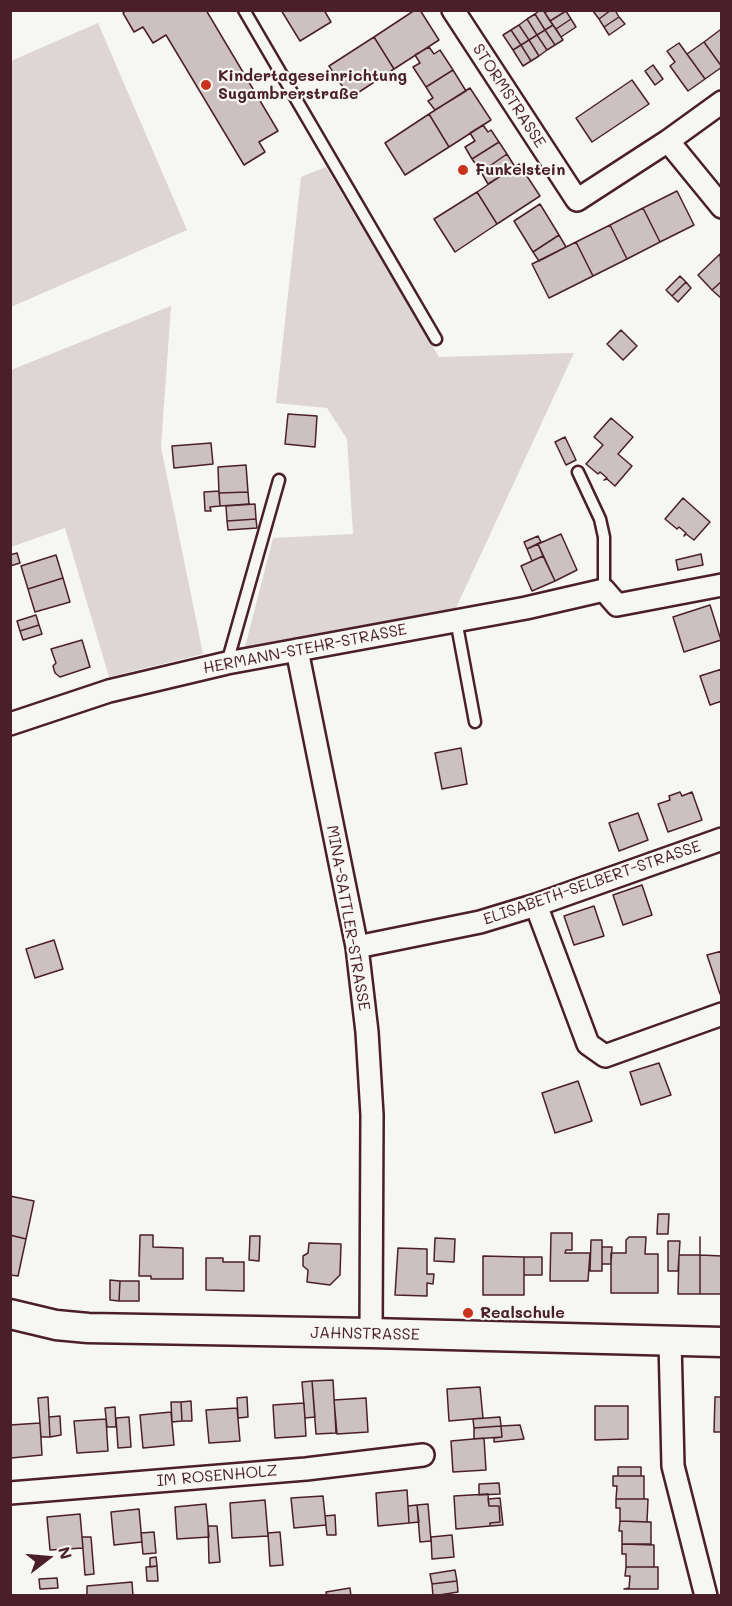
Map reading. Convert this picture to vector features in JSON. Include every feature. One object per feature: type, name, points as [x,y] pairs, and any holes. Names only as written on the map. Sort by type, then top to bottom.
[{"type":"main road","name":"JAHNSTRASSE","points":[[10,1314],[56,1325],[88,1328],[722,1342]]},
{"type":"street","name":"STORMSTRASSE","points":[[453,10],[578,200],[668,141]]},
{"type":"street","points":[[722,102],[668,141],[722,207]]},
{"type":"street","points":[[604,590],[617,605],[722,585]]},
{"type":"street","name":"HERMANN-STEHR-STRASSE","points":[[10,724],[110,691],[227,663],[526,608],[604,590]]},
{"type":"street","name":"MINA-SATTLER-STRASSE","points":[[297,650],[357,947],[367,1032],[372,1115],[371,1333]]},
{"type":"street","name":"ELISABETH-SELBERT-STRASSE","points":[[357,947],[480,922],[536,905],[722,839]]},
{"type":"street","points":[[536,905],[588,1044],[605,1056],[722,1014]]},
{"type":"street","points":[[670,1341],[673,1466],[706,1596]]},
{"type":"street","name":"IM ROSENHOLZ","points":[[10,1493],[306,1469],[423,1455]]},
{"type":"lane","points":[[244,10],[436,339]]},
{"type":"lane","points":[[578,472],[600,519],[604,537],[604,590]]},
{"type":"lane","points":[[227,663],[279,480]]},
{"type":"lane","points":[[456,620],[475,722]]},
{"type":"shaded area","points":[[98,23],[187,230],[11,307],[11,61]]},
{"type":"shaded area","points":[[326,167],[439,357],[574,353],[456,608],[245,647],[273,538],[353,534],[347,439],[327,408],[276,403],[301,177]]},
{"type":"shaded area","points":[[171,306],[161,447],[203,654],[109,677],[65,528],[11,547],[11,370]]},
{"type":"building","points":[[127,10],[206,10],[278,131],[259,142],[265,152],[244,165],[166,35],[153,43],[143,27],[134,32],[123,13]]},
{"type":"building","points":[[281,10],[324,10],[331,22],[300,41]]},
{"type":"building","points":[[415,10],[420,10],[439,40],[394,69],[374,37]]},
{"type":"building","points":[[543,10],[553,25],[545,30],[535,14]]},
{"type":"building","points":[[548,10],[566,11],[550,21],[545,13]]},
{"type":"building","points":[[594,10],[611,10],[599,19]]},
{"type":"building","points":[[611,10],[615,10],[619,17],[604,27],[599,19]]},
{"type":"building","points":[[566,11],[571,19],[556,29],[550,21]]},
{"type":"building","points":[[535,14],[545,30],[537,35],[527,19]]},
{"type":"building","points":[[619,17],[625,24],[609,35],[604,27]]},
{"type":"building","points":[[527,19],[537,35],[529,40],[519,25]]},
{"type":"building","points":[[571,19],[576,27],[561,37],[556,29]]},
{"type":"building","points":[[519,25],[529,40],[521,45],[511,30]]},
{"type":"building","points":[[553,25],[563,40],[555,45],[545,30]]},
{"type":"building","points":[[511,30],[521,45],[513,50],[503,35]]},
{"type":"building","points":[[545,30],[555,45],[547,50],[537,35]]},
{"type":"building","points":[[720,30],[722,31],[722,67],[704,42]]},
{"type":"building","points":[[537,35],[547,50],[539,56],[529,40]]},
{"type":"building","points":[[374,37],[394,69],[350,98],[329,66]]},
{"type":"building","points":[[529,40],[539,56],[531,61],[521,45]]},
{"type":"building","points":[[704,42],[722,67],[705,79],[687,54]]},
{"type":"building","points":[[679,43],[705,79],[688,91],[670,66],[675,62],[667,51]]},
{"type":"building","points":[[521,45],[531,61],[523,66],[513,50]]},
{"type":"building","points":[[429,47],[434,54],[440,50],[453,70],[426,87],[413,67],[420,63],[415,55]]},
{"type":"building","points":[[653,65],[663,79],[655,85],[645,71]]},
{"type":"building","points":[[453,70],[466,91],[435,110],[428,101],[433,98],[426,87]]},
{"type":"building","points":[[632,80],[649,104],[592,142],[576,118]]},
{"type":"building","points":[[470,88],[491,120],[449,147],[429,114]]},
{"type":"building","points":[[429,114],[449,147],[405,175],[385,143]]},
{"type":"building","points":[[483,125],[488,132],[491,130],[499,142],[472,159],[465,147],[475,141],[470,133]]},
{"type":"building","points":[[499,142],[507,154],[481,172],[472,159]]},
{"type":"building","points":[[507,154],[515,167],[488,184],[481,172]]},
{"type":"building","points":[[519,164],[540,196],[497,224],[477,192]]},
{"type":"building","points":[[677,191],[694,225],[660,242],[643,208]]},
{"type":"building","points":[[477,192],[497,224],[455,252],[434,219]]},
{"type":"building","points":[[540,204],[559,235],[533,252],[514,221]]},
{"type":"building","points":[[643,208],[660,242],[627,259],[610,225]]},
{"type":"building","points":[[610,225],[627,259],[593,276],[576,242]]},
{"type":"building","points":[[559,235],[566,247],[539,261],[533,252]]},
{"type":"building","points":[[576,242],[593,276],[549,298],[532,264]]},
{"type":"building","points":[[720,254],[722,281],[712,290],[698,275]]},
{"type":"building","points":[[680,276],[686,282],[672,296],[666,290]]},
{"type":"building","points":[[722,281],[722,299],[712,290]]},
{"type":"building","points":[[686,282],[691,288],[678,302],[672,296]]},
{"type":"building","points":[[621,330],[637,346],[623,360],[607,344]]},
{"type":"building","points":[[288,414],[317,416],[315,447],[285,444]]},
{"type":"building","points":[[611,418],[633,437],[618,454],[632,466],[615,486],[607,479],[604,480],[607,478],[600,472],[598,474],[586,464],[603,445],[594,437]]},
{"type":"building","points":[[565,437],[576,460],[566,465],[555,442]]},
{"type":"building","points":[[211,443],[213,464],[174,468],[172,446]]},
{"type":"building","points":[[246,465],[248,492],[219,493],[218,467]]},
{"type":"building","points":[[219,491],[220,506],[210,507],[211,511],[205,511],[204,492]]},
{"type":"building","points":[[248,492],[249,504],[220,506],[219,493]]},
{"type":"building","points":[[683,498],[710,522],[694,540],[686,534],[684,536],[686,533],[665,519]]},
{"type":"building","points":[[255,504],[256,519],[227,521],[226,506]]},
{"type":"building","points":[[256,519],[257,528],[228,530],[227,521]]},
{"type":"building","points":[[561,534],[577,570],[555,581],[538,544]]},
{"type":"building","points":[[538,536],[541,542],[527,549],[524,542]]},
{"type":"building","points":[[538,544],[543,556],[532,561],[527,549]]},
{"type":"building","points":[[17,553],[20,563],[10,566],[10,555]]},
{"type":"building","points":[[701,554],[703,565],[678,570],[676,560]]},
{"type":"building","points":[[56,555],[63,578],[28,589],[21,566]]},
{"type":"building","points":[[543,556],[555,581],[532,591],[521,566]]},
{"type":"building","points":[[63,578],[70,602],[35,612],[28,589]]},
{"type":"building","points":[[710,605],[721,640],[684,652],[673,617]]},
{"type":"building","points":[[36,615],[39,625],[20,631],[17,621]]},
{"type":"building","points":[[39,625],[42,634],[23,640],[20,631]]},
{"type":"building","points":[[82,640],[90,667],[60,677],[55,673],[53,666],[56,663],[51,649]]},
{"type":"building","points":[[722,669],[722,701],[710,705],[700,676]]},
{"type":"building","points":[[461,748],[467,784],[442,789],[435,753]]},
{"type":"building","points":[[680,792],[682,796],[692,792],[702,820],[668,832],[658,804],[670,800],[669,796]]},
{"type":"building","points":[[638,813],[648,840],[619,851],[609,823]]},
{"type":"building","points":[[642,885],[652,915],[623,925],[613,895]]},
{"type":"building","points":[[594,906],[604,936],[574,945],[564,916]]},
{"type":"building","points":[[54,940],[63,969],[35,978],[26,949]]},
{"type":"building","points":[[722,951],[722,993],[720,994],[707,955]]},
{"type":"building","points":[[659,1063],[671,1095],[641,1105],[630,1072]]},
{"type":"building","points":[[578,1081],[592,1121],[555,1133],[542,1093]]},
{"type":"building","points":[[10,1196],[34,1201],[26,1239],[10,1235]]},
{"type":"building","points":[[658,1214],[669,1214],[668,1234],[657,1234]]},
{"type":"building","points":[[551,1233],[572,1233],[572,1250],[566,1250],[565,1253],[590,1253],[588,1281],[550,1281]]},
{"type":"building","points":[[10,1235],[26,1239],[18,1276],[10,1275]]},
{"type":"building","points":[[140,1235],[153,1235],[153,1247],[183,1248],[183,1279],[151,1279],[151,1276],[139,1276]]},
{"type":"building","points":[[250,1236],[260,1236],[259,1261],[249,1260]]},
{"type":"building","points":[[629,1237],[646,1237],[645,1254],[658,1254],[658,1293],[611,1293],[611,1253],[626,1253],[626,1240]]},
{"type":"building","points":[[435,1238],[455,1239],[454,1262],[434,1261]]},
{"type":"building","points":[[591,1240],[602,1240],[602,1271],[590,1271]]},
{"type":"building","points":[[668,1241],[680,1241],[678,1271],[668,1271]]},
{"type":"building","points":[[309,1243],[341,1244],[340,1275],[330,1285],[307,1282],[308,1270],[303,1266],[303,1256],[308,1253]]},
{"type":"building","points":[[602,1247],[612,1247],[611,1264],[602,1264]]},
{"type":"building","points":[[398,1248],[427,1249],[427,1274],[434,1274],[433,1284],[427,1283],[427,1296],[395,1295]]},
{"type":"building","points":[[679,1255],[700,1255],[700,1294],[678,1294]]},
{"type":"building","points":[[700,1255],[722,1256],[721,1294],[700,1294]]},
{"type":"building","points":[[483,1256],[524,1257],[524,1295],[483,1295]]},
{"type":"building","points":[[524,1257],[542,1257],[542,1275],[524,1275]]},
{"type":"building","points":[[206,1258],[223,1258],[223,1262],[244,1262],[244,1291],[206,1290]]},
{"type":"building","points":[[110,1280],[120,1281],[119,1301],[110,1300]]},
{"type":"building","points":[[120,1281],[139,1281],[139,1301],[119,1301]]},
{"type":"building","points":[[333,1380],[336,1433],[316,1434],[312,1381]]},
{"type":"building","points":[[312,1381],[315,1417],[305,1418],[302,1382]]},
{"type":"building","points":[[480,1387],[483,1418],[449,1421],[447,1389]]},
{"type":"building","points":[[48,1397],[50,1437],[41,1437],[38,1398]]},
{"type":"building","points":[[247,1397],[248,1417],[238,1418],[237,1398]]},
{"type":"building","points":[[715,1397],[722,1397],[722,1432],[714,1432]]},
{"type":"building","points":[[366,1398],[368,1432],[337,1434],[334,1400]]},
{"type":"building","points":[[191,1401],[192,1421],[182,1421],[181,1402]]},
{"type":"building","points":[[171,1402],[181,1402],[182,1421],[172,1422]]},
{"type":"building","points":[[304,1403],[306,1436],[275,1438],[273,1405]]},
{"type":"building","points":[[595,1406],[628,1406],[628,1439],[595,1440]]},
{"type":"building","points":[[115,1407],[116,1427],[107,1427],[105,1408]]},
{"type":"building","points":[[237,1408],[240,1441],[209,1443],[206,1410]]},
{"type":"building","points":[[171,1412],[174,1445],[143,1448],[140,1415]]},
{"type":"building","points":[[60,1416],[61,1435],[50,1437],[49,1417]]},
{"type":"building","points":[[129,1417],[131,1447],[118,1448],[116,1418]]},
{"type":"building","points":[[500,1417],[501,1426],[474,1428],[473,1419]]},
{"type":"building","points":[[106,1419],[108,1451],[77,1453],[74,1421]]},
{"type":"building","points":[[40,1423],[42,1455],[11,1458],[10,1425]]},
{"type":"building","points":[[520,1425],[524,1439],[494,1442],[494,1438],[502,1437],[501,1426]]},
{"type":"building","points":[[501,1426],[502,1437],[474,1439],[474,1428]]},
{"type":"building","points":[[484,1438],[486,1470],[453,1472],[451,1441]]},
{"type":"building","points":[[618,1467],[641,1467],[641,1476],[618,1476]]},
{"type":"building","points":[[613,1476],[644,1476],[644,1499],[616,1499],[617,1486],[613,1486]]},
{"type":"building","points":[[499,1483],[500,1494],[479,1495],[479,1484]]},
{"type":"building","points":[[407,1490],[409,1523],[378,1526],[376,1493]]},
{"type":"building","points":[[488,1494],[489,1506],[499,1506],[500,1522],[490,1523],[490,1526],[456,1529],[454,1496]]},
{"type":"building","points":[[323,1496],[326,1525],[294,1528],[291,1498]]},
{"type":"building","points":[[500,1498],[503,1525],[490,1526],[490,1523],[500,1522],[499,1506],[489,1506],[488,1499]]},
{"type":"building","points":[[616,1499],[648,1499],[647,1522],[620,1521],[620,1508],[616,1508]]},
{"type":"building","points":[[265,1500],[268,1536],[232,1538],[230,1503]]},
{"type":"building","points":[[206,1504],[209,1537],[177,1539],[175,1507]]},
{"type":"building","points":[[428,1504],[431,1541],[420,1542],[417,1505]]},
{"type":"building","points":[[417,1505],[419,1522],[409,1523],[408,1506]]},
{"type":"building","points":[[139,1509],[142,1542],[114,1545],[111,1512]]},
{"type":"building","points":[[80,1514],[83,1548],[50,1550],[47,1517]]},
{"type":"building","points":[[335,1515],[336,1535],[327,1535],[325,1516]]},
{"type":"building","points":[[620,1521],[651,1522],[651,1544],[622,1544],[622,1531],[619,1531]]},
{"type":"building","points":[[208,1526],[217,1526],[220,1562],[209,1563]]},
{"type":"building","points":[[154,1532],[156,1553],[143,1554],[141,1533]]},
{"type":"building","points":[[280,1532],[283,1565],[270,1566],[268,1533]]},
{"type":"building","points":[[452,1535],[454,1557],[432,1559],[431,1537]]},
{"type":"building","points":[[82,1537],[91,1537],[94,1574],[85,1575]]},
{"type":"building","points":[[622,1544],[654,1545],[654,1567],[626,1567],[626,1554],[622,1554]]},
{"type":"building","points":[[156,1557],[157,1566],[150,1567],[150,1558]]},
{"type":"building","points":[[157,1566],[158,1581],[147,1581],[146,1567]]},
{"type":"building","points":[[626,1567],[658,1567],[658,1589],[624,1589],[629,1588],[630,1576],[625,1576]]},
{"type":"building","points":[[455,1570],[457,1581],[432,1584],[430,1574]]},
{"type":"building","points":[[57,1578],[58,1588],[40,1589],[39,1579]]},
{"type":"building","points":[[457,1581],[458,1592],[433,1596],[432,1584]]},
{"type":"building","points":[[132,1582],[133,1596],[87,1596],[87,1586]]},
{"type":"building","points":[[350,1588],[351,1596],[327,1596],[326,1592]]},
{"type":"place","name":"Kindertageseinrichtung Sugambrerstraße","points":[[206,85]]},
{"type":"place","name":"Funkelstein","points":[[463,170]]},
{"type":"place","name":"Realschule","points":[[468,1313]]}]
